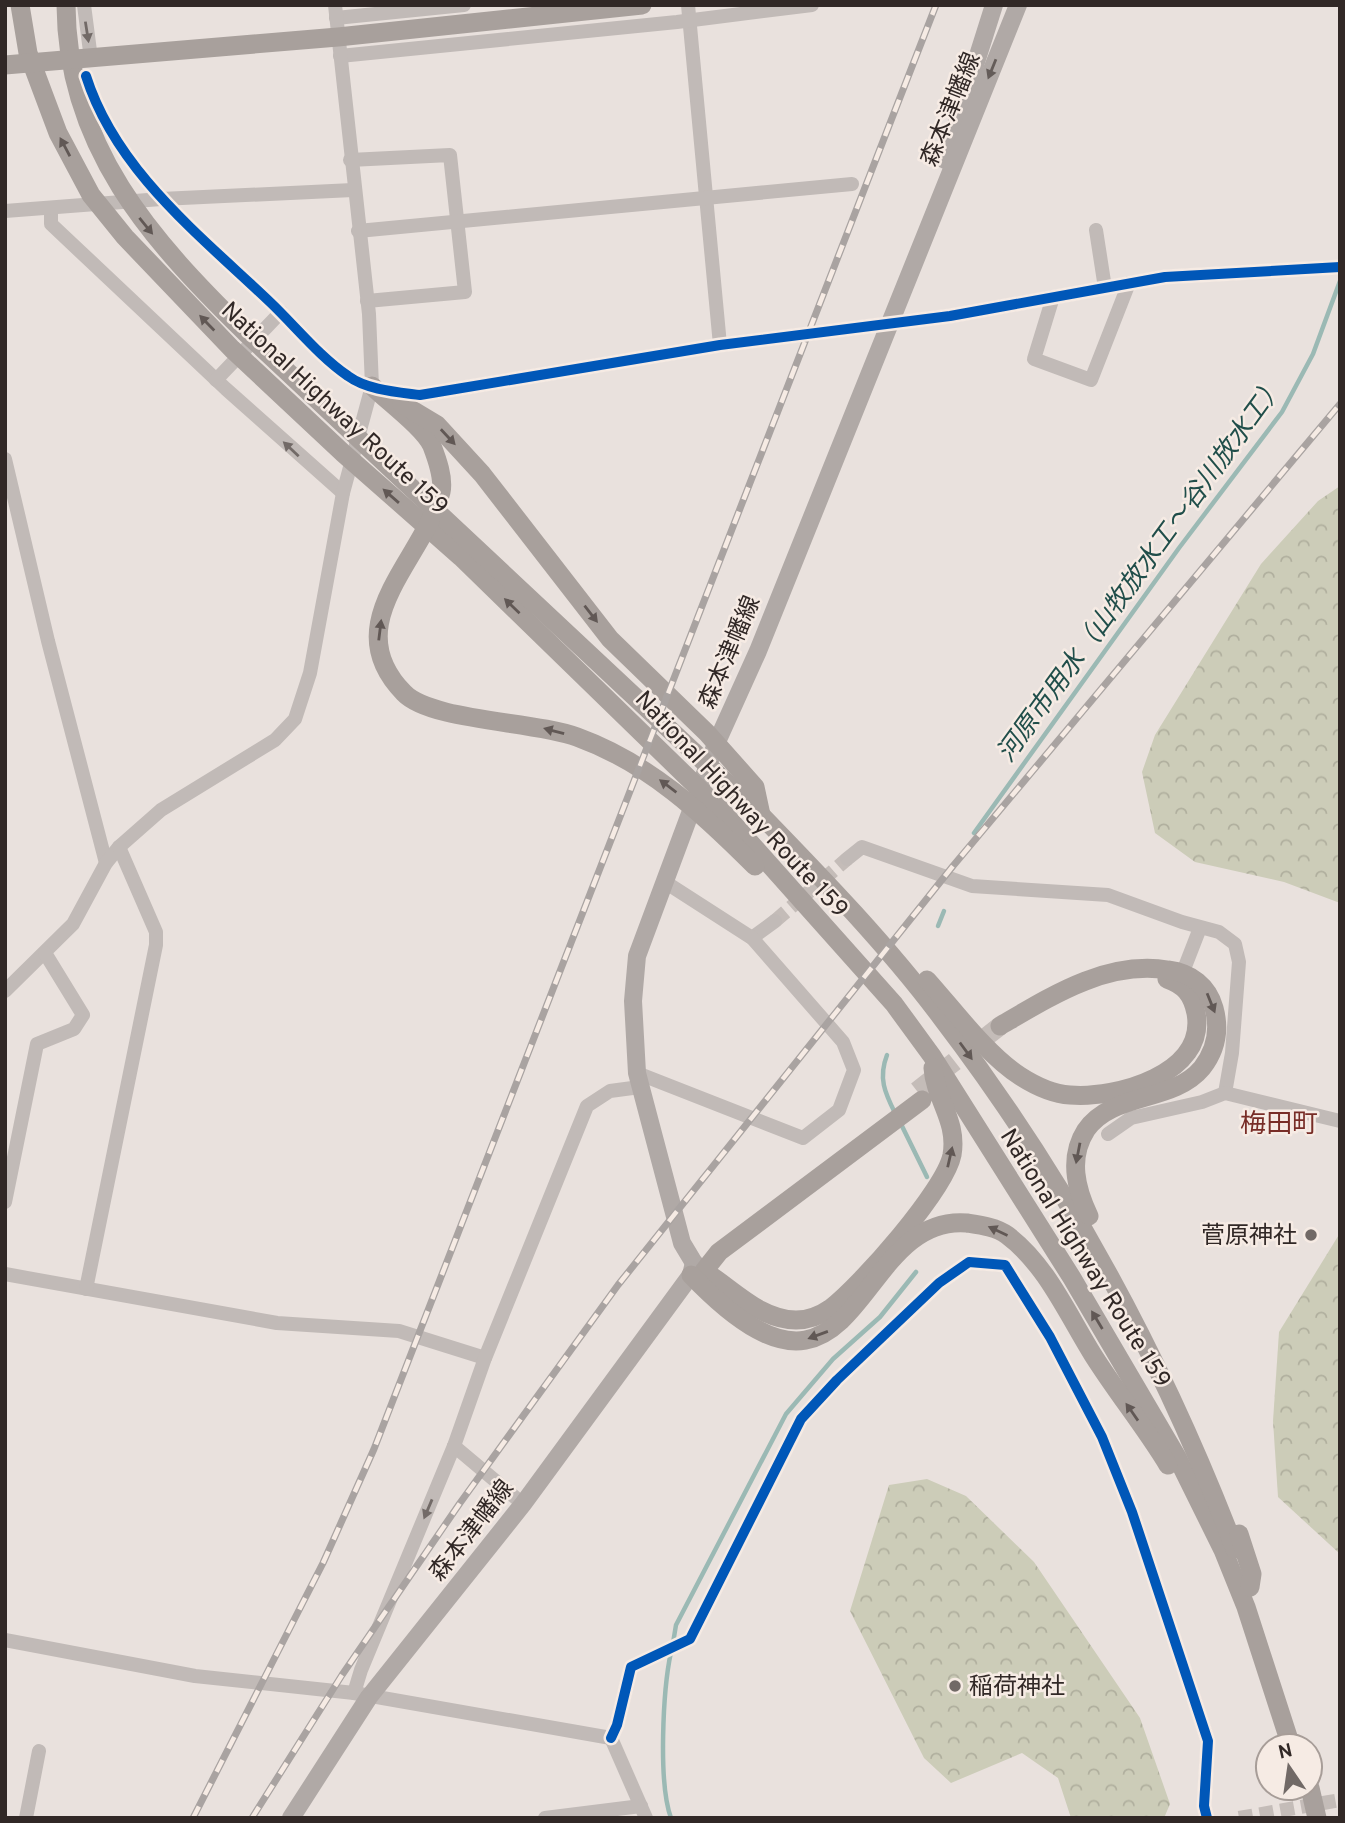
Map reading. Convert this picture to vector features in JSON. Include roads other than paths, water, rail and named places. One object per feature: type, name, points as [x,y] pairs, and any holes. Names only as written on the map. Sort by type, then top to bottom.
[{"type":"highway","name":"National Highway Route 159","points":[[20,5],[28,53],[58,133],[91,195],[125,237],[232,349],[342,453],[468,551],[642,703],[736,779],[761,815],[829,885],[940,1015],[1005,1104],[1068,1201],[1158,1365],[1198,1451],[1250,1587],[1295,1732]]},
{"type":"highway","name":"National Highway Route 159","points":[[66,5],[74,81],[86,122],[113,178],[141,221],[192,279],[468,551],[632,721],[717,817],[894,1004],[932,1056],[1072,1278],[1177,1457],[1218,1539],[1246,1607],[1286,1732]]},
{"type":"highway","points":[[5,77],[337,29],[642,5]]},
{"type":"highway","points":[[5,65],[60,58],[88,67]]},
{"type":"highway","points":[[372,386],[437,425],[482,474],[610,639],[654,683],[736,779]]},
{"type":"highway","points":[[372,386],[430,443],[440,469],[442,491],[383,611],[377,636],[381,662],[405,695],[447,714],[530,725],[576,737],[617,756],[717,817]]},
{"type":"highway","points":[[829,885],[864,912],[1002,1062],[1019,1076],[1052,1092],[1071,1096],[1126,1088],[1152,1081],[1174,1068],[1193,1043],[1197,1022],[1194,1003],[1181,978]]},
{"type":"highway","points":[[1003,1031],[1095,984],[1147,978],[1181,978],[1199,983],[1211,997],[1217,1032],[1208,1059],[1186,1081],[1108,1111],[1088,1128],[1077,1146],[1075,1174],[1079,1196],[1102,1245],[1148,1328],[1205,1448],[1252,1574],[1250,1587]]},
{"type":"highway","points":[[696,1270],[773,1316],[795,1320],[813,1318],[831,1308],[905,1229],[946,1173],[952,1155],[953,1132],[948,1112],[934,1081],[932,1056]]},
{"type":"highway","points":[[696,1270],[919,1096]]},
{"type":"highway","points":[[696,1270],[727,1309],[754,1327],[787,1339],[816,1339],[840,1323],[910,1240],[933,1226],[961,1223],[984,1225],[1006,1234],[1043,1274],[1094,1357],[1182,1488],[1240,1612],[1274,1704],[1281,1713]]},
{"type":"main road","name":"森本津幡線","points":[[926,230],[926,220],[994,5]]},
{"type":"main road","name":"森本津幡線","points":[[291,1818],[362,1695],[523,1504],[696,1270],[682,1243],[639,1080],[633,1001],[637,956],[716,744],[758,651],[1018,5]]},
{"type":"street","points":[[84,5],[88,67],[100,114],[127,156],[161,199],[349,377],[372,386],[420,395],[720,345],[950,316],[1164,277],[1339,266]]},
{"type":"street","points":[[337,29],[464,5]]},
{"type":"street","points":[[337,29],[581,27],[689,13],[812,5]]},
{"type":"street","points":[[689,13],[720,345]]},
{"type":"street","points":[[5,991],[73,924],[106,863],[119,847],[161,810],[275,740],[295,719],[310,673],[343,493],[372,386],[367,301],[337,29]]},
{"type":"street","points":[[351,160],[450,155],[465,292],[367,301]]},
{"type":"street","points":[[358,231],[852,184]]},
{"type":"street","points":[[5,211],[161,199],[353,190]]},
{"type":"street","points":[[51,209],[51,224],[216,380],[343,493]]},
{"type":"street","points":[[1096,230],[1105,288]]},
{"type":"street","points":[[1053,297],[1034,359],[1091,380],[1129,283]]},
{"type":"street","points":[[216,380],[281,312]]},
{"type":"street","points":[[5,459],[106,863]]},
{"type":"street","points":[[847,859],[862,846],[972,886],[1108,895],[1200,928],[1219,932],[1235,944],[1239,962],[1232,1053],[1225,1094]]},
{"type":"street","points":[[86,1289],[156,945],[156,932],[119,847]]},
{"type":"street","points":[[362,1695],[366,1657],[454,1446],[485,1358],[587,1106],[610,1091],[639,1080],[803,1138],[839,1110],[854,1070],[843,1042],[752,938],[665,881]]},
{"type":"street","points":[[752,938],[775,921]]},
{"type":"street","points":[[1181,978],[1200,928]]},
{"type":"street","points":[[5,1202],[37,1044],[74,1029],[83,1015],[45,953]]},
{"type":"street","points":[[1108,1135],[1131,1118],[1225,1094],[1291,1107],[1340,1121]]},
{"type":"street","points":[[611,1738],[618,1726],[631,1667],[690,1639],[801,1419],[939,1283],[969,1262],[1005,1265],[1050,1337],[1102,1437],[1132,1512],[1208,1741],[1204,1806],[1207,1818]]},
{"type":"street","points":[[5,1274],[277,1323],[399,1331],[485,1358]]},
{"type":"street","points":[[454,1446],[523,1504]]},
{"type":"street","points":[[5,1640],[195,1676],[362,1695],[611,1738]]},
{"type":"street","points":[[545,1818],[644,1812],[611,1738]]},
{"type":"street","points":[[26,1818],[38,1751]]},
{"type":"waterway","name":"河原市用水（山牧放水工～谷川放水工）","points":[[974,833],[1179,548],[1282,412],[1313,354],[1340,281]]},
{"type":"waterway","name":"河原市用水（山牧放水工～谷川放水工）","points":[[938,926],[944,911]]},
{"type":"waterway","name":"河原市用水（山牧放水工～谷川放水工）","points":[[887,1055],[883,1078],[895,1113]]},
{"type":"waterway","name":"河原市用水（山牧放水工～谷川放水工）","points":[[901,1124],[927,1177]]},
{"type":"waterway","name":"河原市用水（山牧放水工～谷川放水工）","points":[[673,1643],[676,1625],[786,1414],[833,1359],[880,1317],[916,1272]]},
{"type":"waterway","name":"河原市用水（山牧放水工～谷川放水工）","points":[[671,1652],[663,1736],[664,1783],[671,1818]]},
{"type":"tunnel","points":[[775,921],[847,859]]},
{"type":"tunnel","points":[[917,1091],[1000,1026]]},
{"type":"tunnel","points":[[1239,1818],[1340,1800]]},
{"type":"railway","points":[[193,1818],[323,1563],[374,1449],[936,5]]},
{"type":"railway","points":[[252,1818],[342,1675],[460,1503],[618,1285],[953,866],[1340,404]]},
{"type":"place","name":"菅原神社","points":[[1311,1235]]},
{"type":"place","name":"稲荷神社","points":[[955,1686]]},
{"type":"district","name":"梅田町","points":[[1279,1123]]}]
